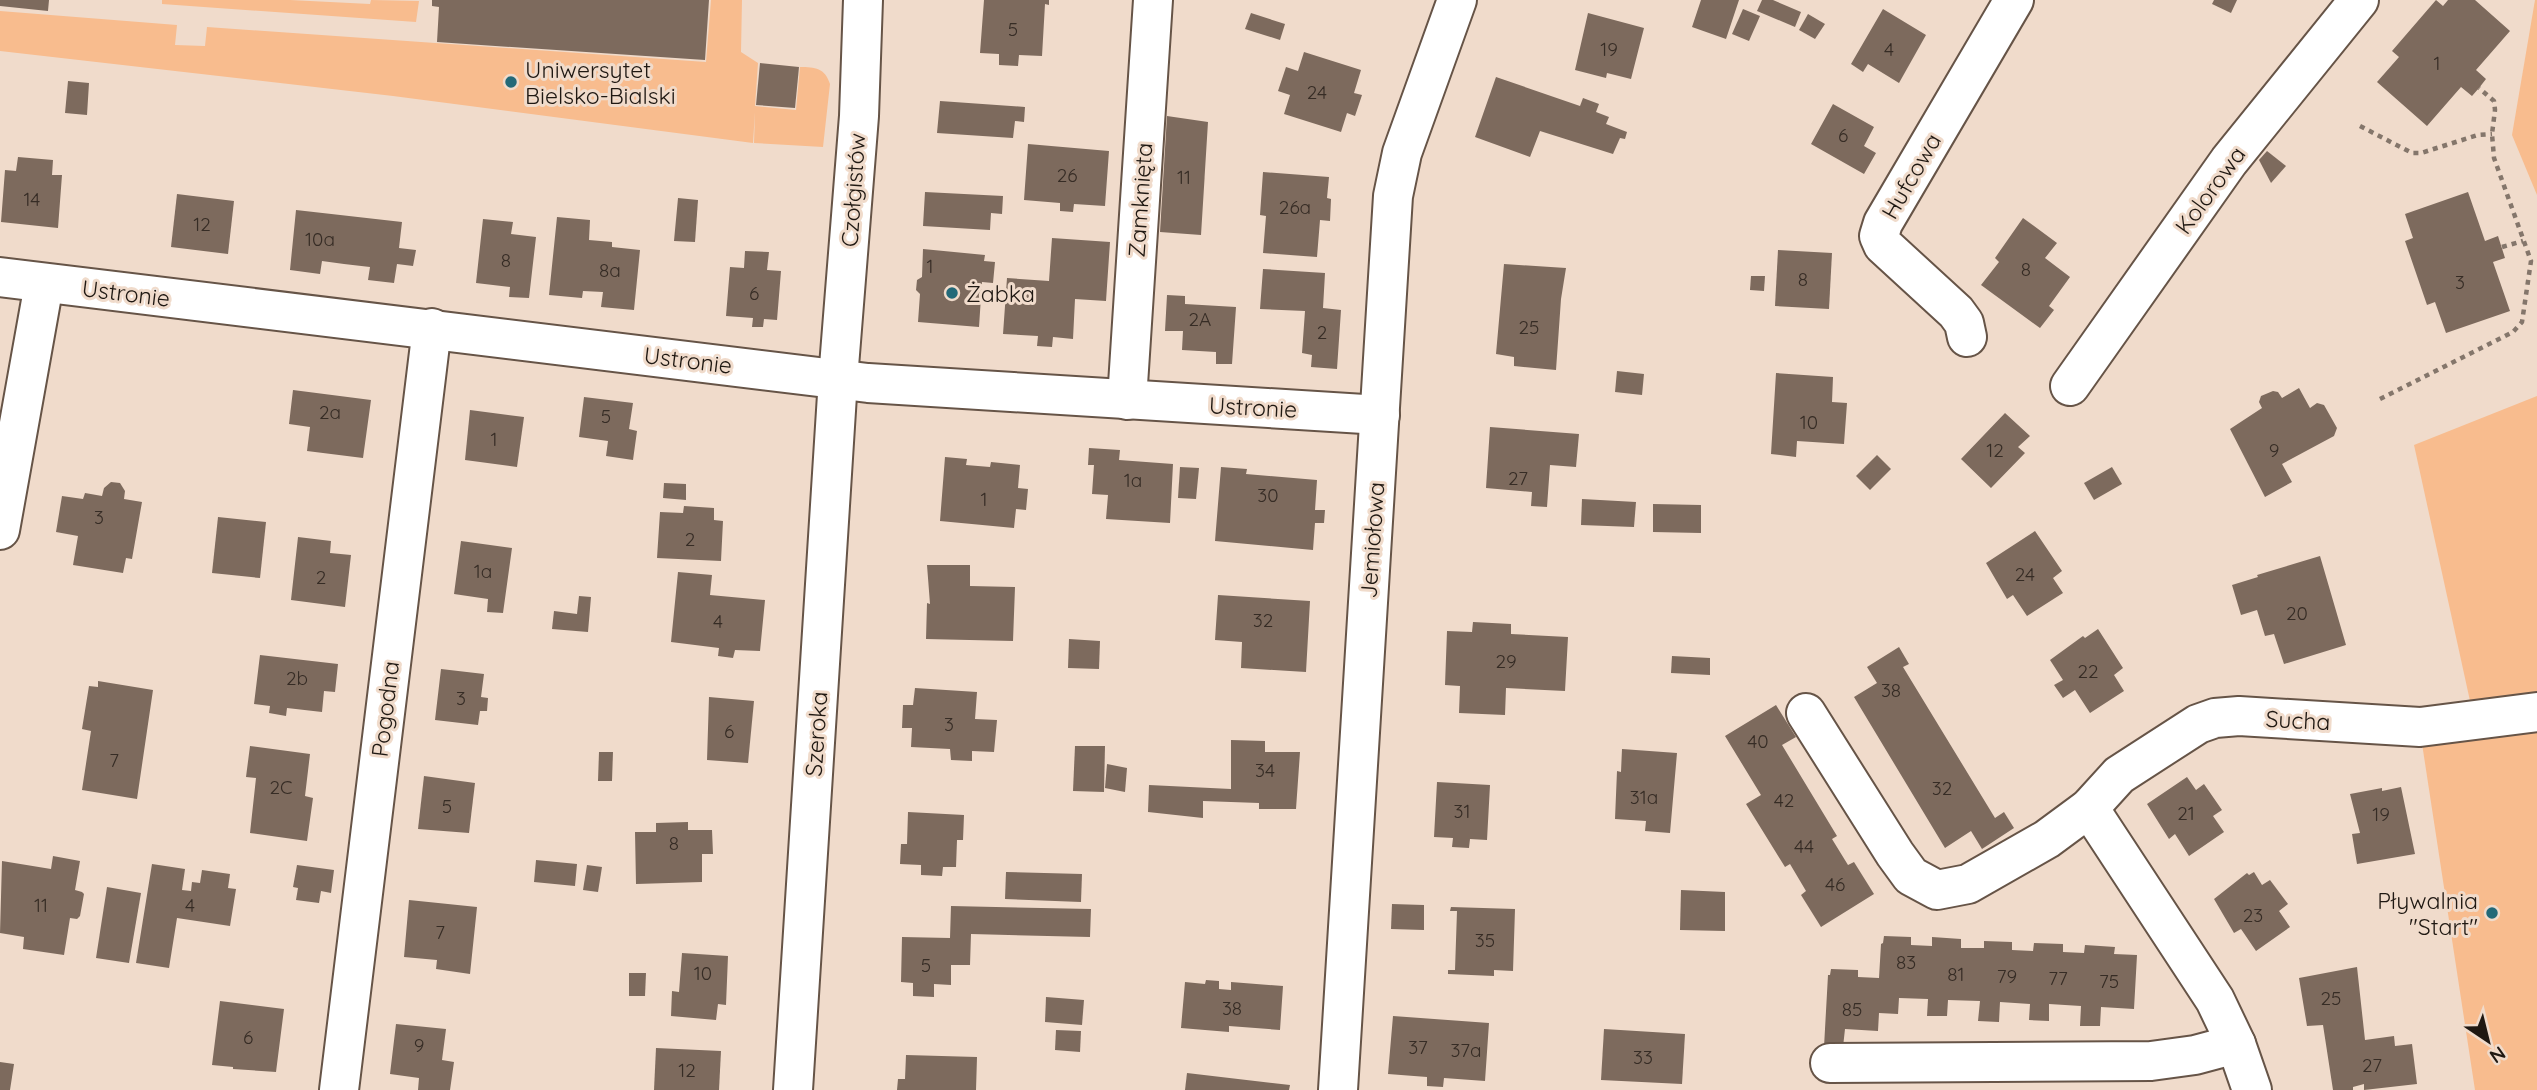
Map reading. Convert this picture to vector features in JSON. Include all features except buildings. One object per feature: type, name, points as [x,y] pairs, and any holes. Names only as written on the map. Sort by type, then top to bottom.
[{"type":"street","name":"Czołgistów","points":[[838,379],[859,116],[863,0]]},
{"type":"street","name":"Zamknięta","points":[[1127,400],[1153,0]]},
{"type":"street","name":"Jemiołowa","points":[[1338,1090],[1393,196],[1402,153],[1457,0]]},
{"type":"street","name":"Hufcowa","points":[[1967,337],[1964,323],[1956,312],[1883,246],[1879,236],[1882,223],[2014,0]]},
{"type":"street","name":"Kolorowa","points":[[2070,386],[2229,161],[2359,0]]},
{"type":"street","name":"Ustronie","points":[[0,277],[838,379],[1380,415]]},
{"type":"street","points":[[0,530],[44,284]]},
{"type":"street","name":"Pogodna","points":[[339,1090],[432,328]]},
{"type":"street","name":"Szeroka","points":[[793,1090],[838,379]]},
{"type":"street","name":"Sucha","points":[[1806,713],[1911,876],[1937,890],[1968,884],[2047,838],[2089,808],[2119,775],[2198,724],[2215,718],[2239,716],[2420,727],[2537,712]]},
{"type":"street","points":[[2089,808],[2215,1000],[2236,1044],[2252,1090]]},
{"type":"street","points":[[1830,1063],[2151,1061],[2195,1055],[2236,1044]]},
{"type":"path","points":[[2381,399],[2519,328],[2522,322],[2531,261],[2494,159],[2494,101],[2479,88]]},
{"type":"path","points":[[2360,126],[2412,153],[2421,153],[2478,135],[2492,134]]},
{"type":"path","points":[[2502,247],[2523,241]]},
{"type":"shaded area","points":[[162,0],[290,0],[370,4],[371,0],[419,1],[416,22],[162,4]]},
{"type":"shaded area","points":[[711,0],[742,0],[741,52],[758,63],[755,106],[796,110],[800,67],[815,68],[825,75],[830,84],[823,147],[754,143],[755,112],[753,143],[393,96],[0,51],[0,11],[177,25],[175,45],[205,46],[207,27],[706,62]]},
{"type":"shaded area","points":[[2537,0],[2537,195],[2512,135]]},
{"type":"shaded area","points":[[2537,396],[2537,701],[2472,710],[2414,445]]},
{"type":"shaded area","name":"Pływalnia \"Start\"","points":[[2537,724],[2537,1090],[2475,1090],[2421,737]]},
{"type":"place","name":"Uniwersytet Bielsko-Bialski","points":[[511,82]]},
{"type":"place","name":"Żabka","points":[[952,293]]},
{"type":"place","name":"Pływalnia \"Start\"","points":[[2492,913]]}]
